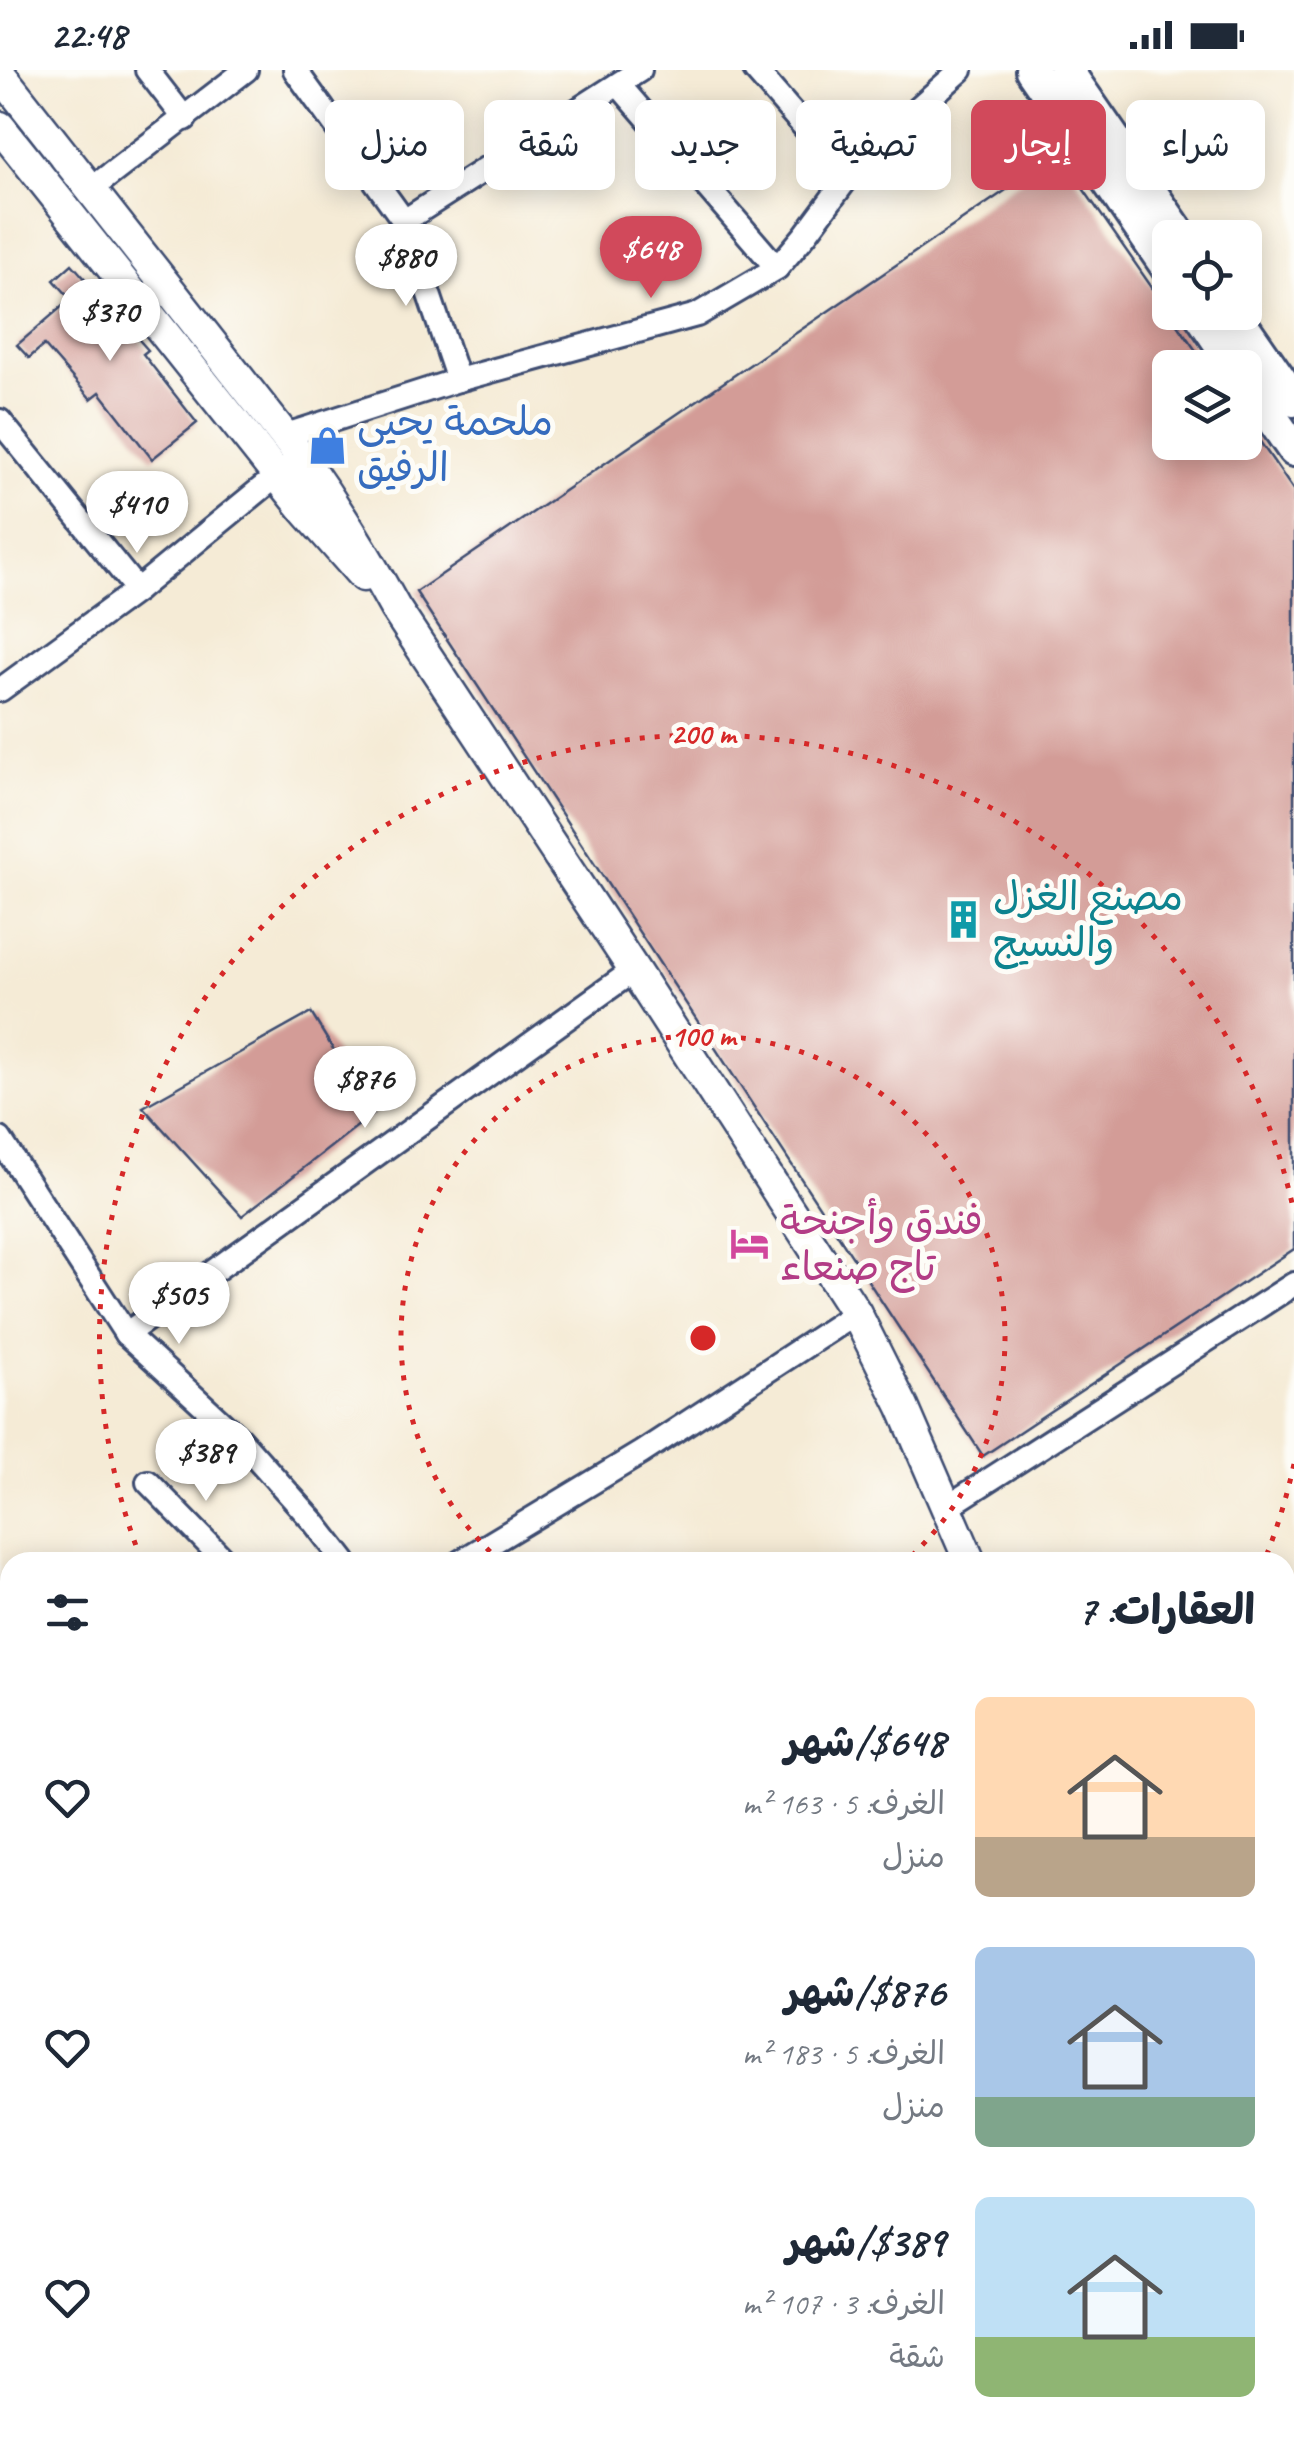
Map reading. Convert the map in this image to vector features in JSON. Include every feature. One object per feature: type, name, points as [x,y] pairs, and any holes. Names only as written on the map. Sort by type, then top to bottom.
[{"type":"main road","points":[[1032,70],[1152,245]]},
{"type":"main road","points":[[1066,70],[1170,220]]},
{"type":"main road","points":[[1246,330],[1294,400]]},
{"type":"main road","points":[[1262,404],[1294,450]]},
{"type":"street","points":[[147,70],[185,119]]},
{"type":"street","points":[[90,190],[246,70]]},
{"type":"street","points":[[295,70],[404,221],[458,380]]},
{"type":"street","points":[[404,221],[640,70]]},
{"type":"street","points":[[755,70],[796,117]]},
{"type":"street","points":[[927,100],[961,70]]},
{"type":"street","points":[[0,74],[287,456],[333,544],[395,608],[634,970],[856,1313],[903,1407],[966,1552]]},
{"type":"street","points":[[619,85],[777,268]]},
{"type":"street","points":[[0,127],[287,456]]},
{"type":"street","points":[[0,690],[137,590],[287,456],[458,380],[697,315],[777,268],[838,190]]},
{"type":"street","points":[[0,420],[137,590]]},
{"type":"street","points":[[126,1334],[634,970]]},
{"type":"street","points":[[0,1139],[126,1334],[239,1438],[337,1552]]},
{"type":"street","points":[[947,1507],[1294,1284]]},
{"type":"street","points":[[477,1552],[640,1454],[856,1313]]},
{"type":"street","points":[[148,1482],[216,1552]]},
{"type":"building","name":"مصنع الغزل والنسيج","points":[[1006,190],[1084,190],[1152,288],[1152,330],[1182,330],[1195,350],[1152,350],[1152,460],[1262,460],[1262,445],[1294,491],[1294,1249],[983,1456],[416,592]]},
{"type":"building","points":[[72,264],[148,350],[143,354],[197,423],[152,459],[100,392],[91,399],[44,345],[29,358],[17,345],[71,299],[54,280]]},
{"type":"building","points":[[311,1013],[373,1114],[242,1216],[143,1107]]},
{"type":"place","name":"ملحمة يحيى الرفيق","points":[[327,445]]},
{"type":"place","name":"مصنع الغزل والنسيج","points":[[963,920]]},
{"type":"place","name":"فندق وأجنحة تاج صنعاء","points":[[750,1244]]}]
